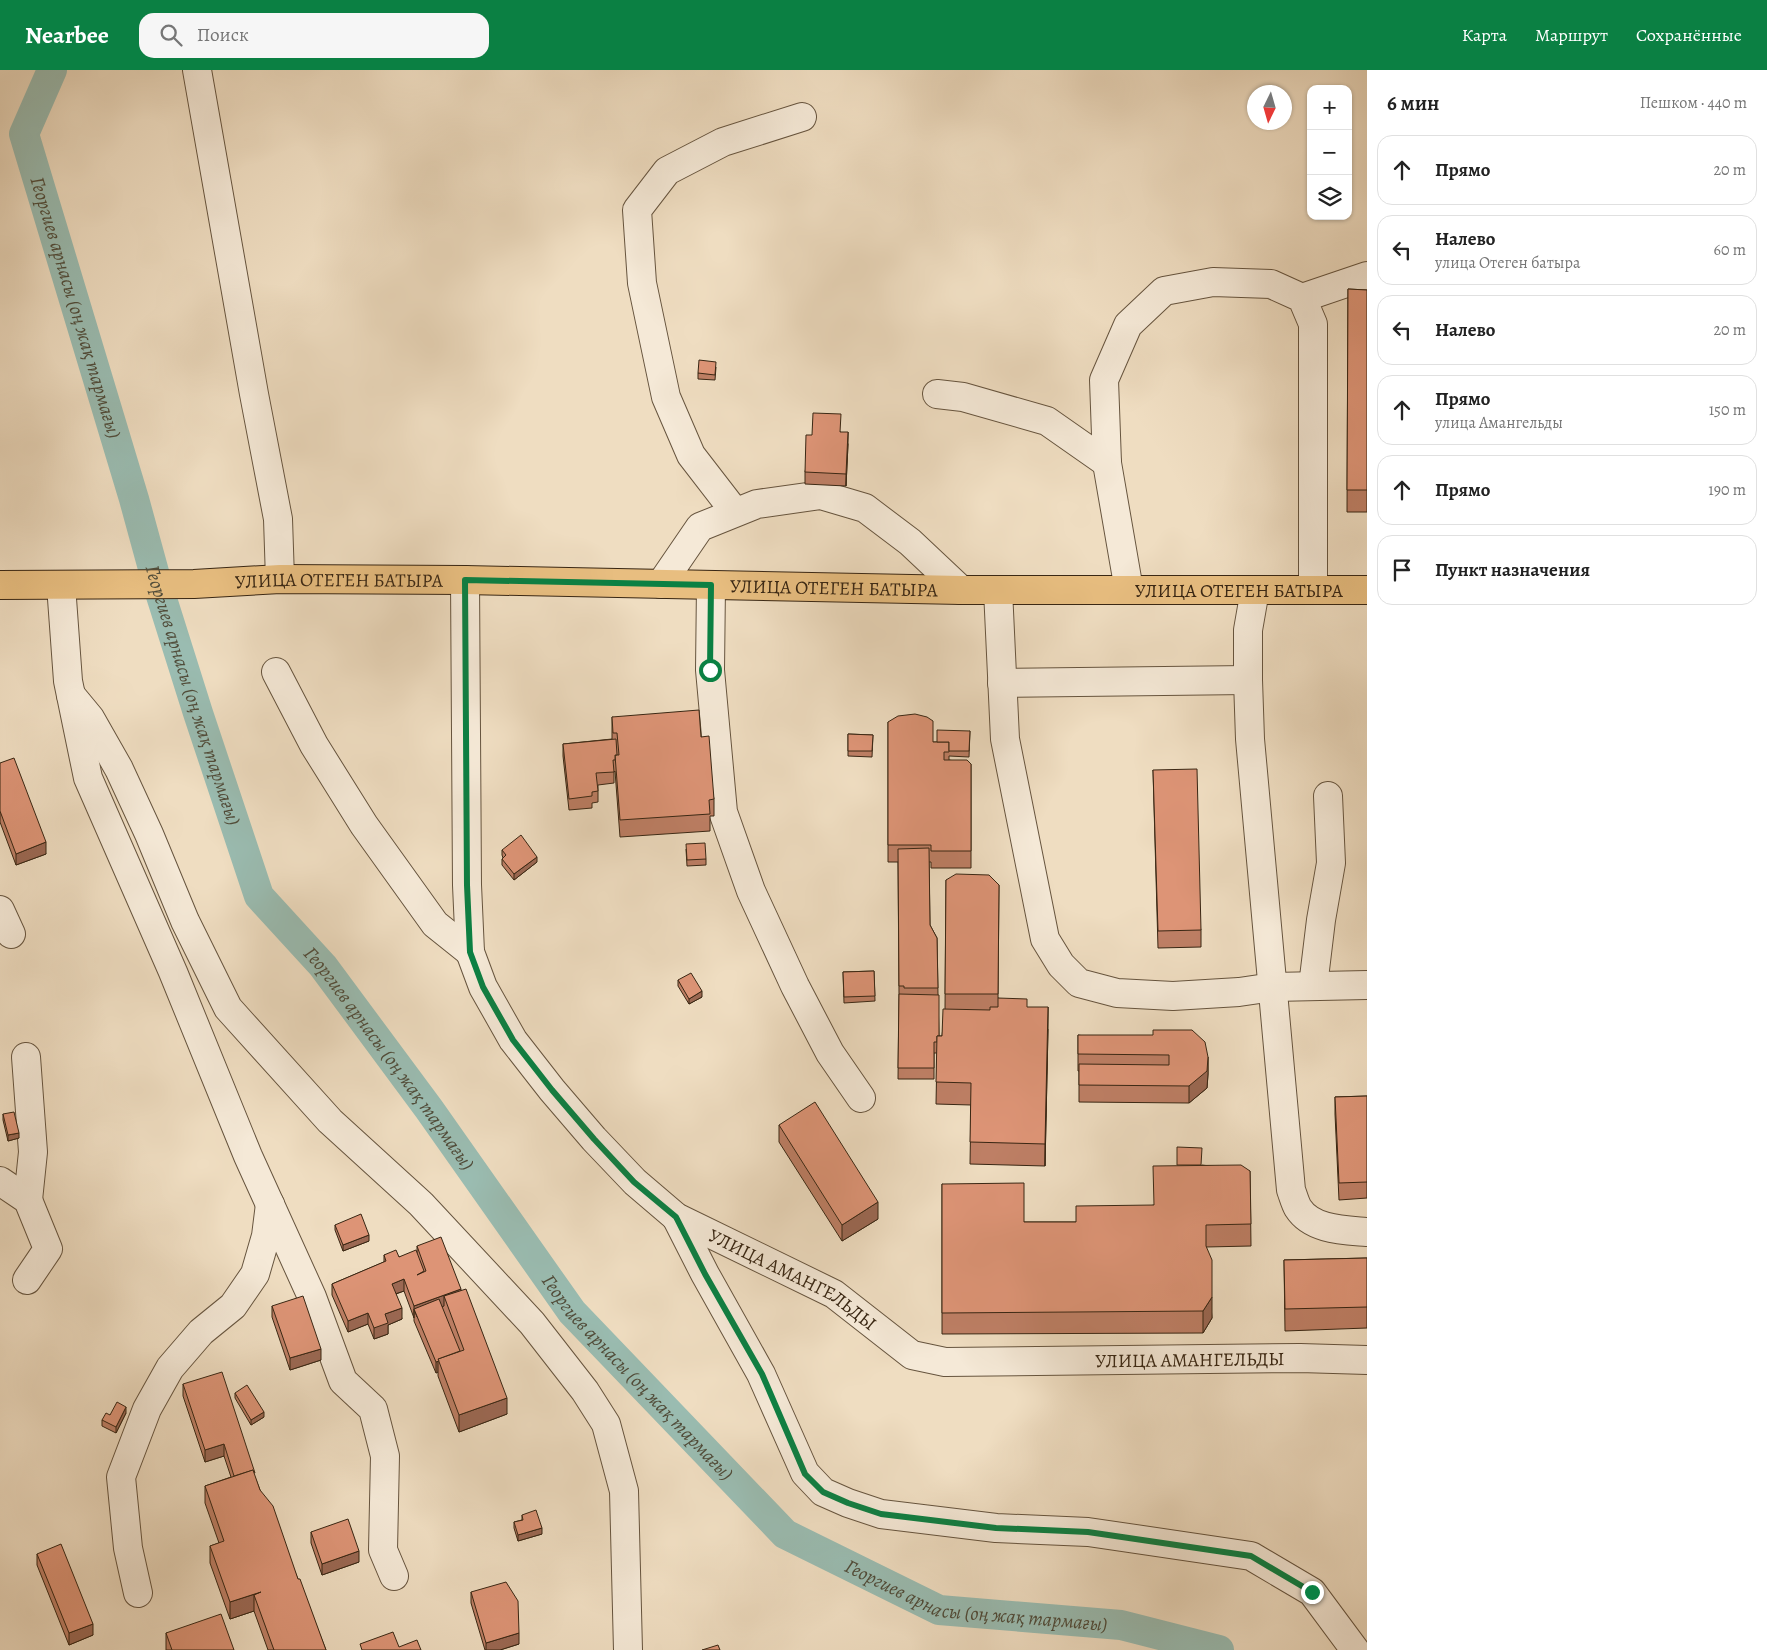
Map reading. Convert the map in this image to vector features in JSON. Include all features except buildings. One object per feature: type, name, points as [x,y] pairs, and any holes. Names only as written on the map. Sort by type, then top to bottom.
[{"type":"main road","name":"УЛИЦА ОТЕГЕН БАТЫРА","points":[[0,585],[194,584],[280,578],[961,590],[1367,590]]},
{"type":"street","points":[[197,70],[278,519],[280,578]]},
{"type":"street","points":[[735,512],[691,455],[666,397],[642,283],[638,210],[667,171],[723,142],[802,117]]},
{"type":"street","points":[[1302,298],[1367,276]]},
{"type":"street","points":[[1129,590],[1107,462],[1104,380],[1128,326],[1164,291],[1213,282],[1271,284],[1302,298],[1313,324],[1313,590]]},
{"type":"street","points":[[937,394],[964,397],[1046,421],[1107,462]]},
{"type":"street","points":[[660,584],[700,527],[757,504],[821,495],[865,508],[910,542],[961,590]]},
{"type":"street","name":"УЛИЦА АМАНГЕЛЬДЫ","points":[[465,580],[465,748],[470,952],[483,987],[513,1040],[552,1090],[634,1182],[676,1217],[834,1294],[912,1355],[945,1362],[1300,1358],[1367,1360]]},
{"type":"street","points":[[61,584],[68,681],[88,778],[173,972],[248,1156],[312,1297],[343,1381],[373,1409],[385,1456],[383,1550],[394,1576]]},
{"type":"street","points":[[711,585],[710,670],[723,812],[751,891],[804,1003],[830,1053],[860,1098]]},
{"type":"street","points":[[998,590],[1004,739],[1045,939],[1061,965],[1079,983],[1117,993],[1173,996],[1239,992],[1273,987],[1367,985]]},
{"type":"street","points":[[1255,590],[1248,630],[1250,739],[1291,1190],[1298,1209],[1314,1222],[1335,1229],[1367,1232]]},
{"type":"street","points":[[276,672],[314,745],[364,825],[436,924],[470,952]]},
{"type":"street","points":[[1002,683],[1248,680]]},
{"type":"street","points":[[71,695],[90,718],[118,769],[185,921],[228,1008],[330,1121],[421,1204],[532,1323],[585,1391],[606,1424],[624,1490],[628,1650]]},
{"type":"street","points":[[1313,986],[1321,920],[1331,863],[1328,796]]},
{"type":"street","points":[[0,910],[11,934]]},
{"type":"street","points":[[26,1057],[34,1152],[28,1200],[48,1249],[27,1280]]},
{"type":"street","points":[[0,1181],[28,1200]]},
{"type":"street","points":[[138,1593],[128,1548],[121,1477],[147,1409],[170,1368],[201,1332],[233,1306],[255,1274],[266,1236],[270,1204]]},
{"type":"street","points":[[676,1217],[705,1274],[762,1374],[805,1474],[823,1492],[881,1514],[996,1528],[1088,1532],[1251,1556],[1312,1592],[1355,1650]]},
{"type":"waterway","name":"Георгиев арнасы (оң жақ тармағы)","points":[[52,70],[24,134],[134,499],[157,583],[259,896],[323,966],[429,1109],[572,1312],[785,1534],[939,1610],[1121,1625],[1219,1650]]},
{"type":"route","points":[[710,670],[711,585],[465,580],[465,748],[470,952],[483,987],[513,1040],[594,1139],[634,1182],[676,1217],[705,1274],[762,1374],[805,1474],[823,1492],[881,1514],[996,1528],[1088,1532],[1251,1556],[1312,1592]]}]
